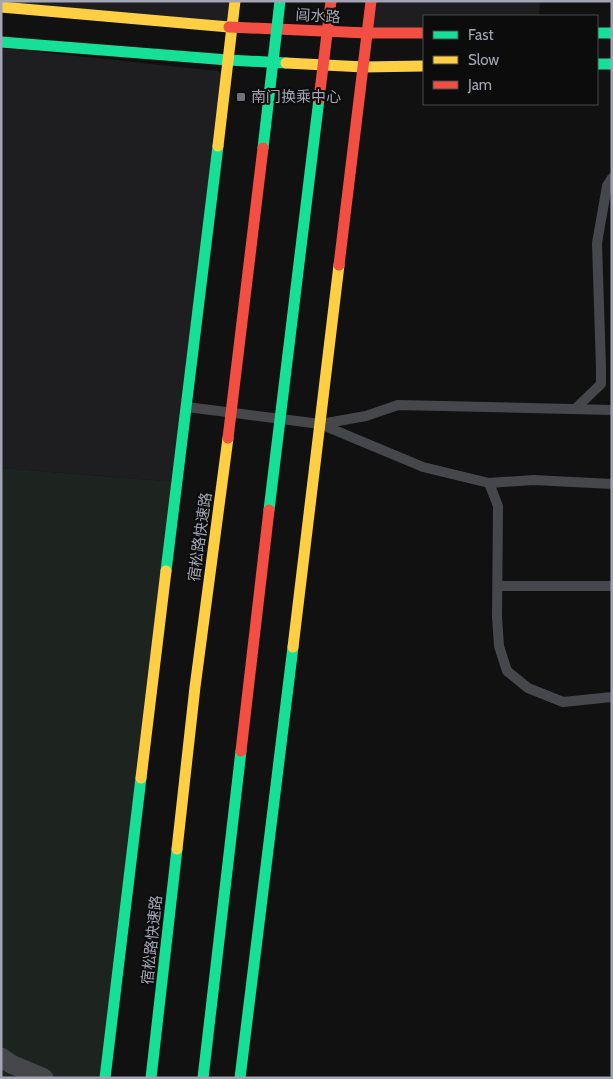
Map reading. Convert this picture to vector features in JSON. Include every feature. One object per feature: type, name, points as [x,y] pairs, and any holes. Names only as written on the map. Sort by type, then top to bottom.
[{"type":"main road","points":[[105,1078],[235,1]]},
{"type":"main road","name":"宿松路快速路","points":[[151,1078],[195,687],[222,487],[280,1]]},
{"type":"main road","points":[[203,1078],[284,379],[332,1]]},
{"type":"main road","points":[[240,1078],[371,1]]},
{"type":"main road","name":"阊水路","points":[[1,7],[232,27],[423,34]]},
{"type":"main road","points":[[598,33],[612,33]]},
{"type":"main road","points":[[1,42],[228,60],[364,67],[423,66]]},
{"type":"main road","points":[[598,64],[612,64]]},
{"type":"street","points":[[1,1057],[11,1064],[44,1078]]},
{"type":"lane","points":[[576,408],[601,384],[597,243],[607,186],[612,178]]},
{"type":"lane","points":[[320,424],[366,416],[398,405],[612,410]]},
{"type":"lane","points":[[186,407],[320,424],[423,466],[489,483],[534,480],[612,484]]},
{"type":"lane","points":[[489,483],[498,506],[497,617],[499,646],[507,671],[528,688],[563,702],[612,697]]},
{"type":"lane","points":[[498,586],[612,586]]},
{"type":"shaded area","points":[[1,1],[235,1],[232,27]]},
{"type":"shaded area","points":[[371,1],[540,1],[539,15],[423,15],[423,33],[367,33]]},
{"type":"shaded area","points":[[1,48],[227,72],[177,482],[1,468]]},
{"type":"shaded area","points":[[1,468],[177,482],[105,1078],[1,1078]]},
{"type":"traffic: fast","points":[[263,148],[280,1]]},
{"type":"traffic: fast","points":[[598,33],[612,33]]},
{"type":"traffic: fast","points":[[1,42],[286,63]]},
{"type":"traffic: fast","points":[[598,64],[612,64]]},
{"type":"traffic: fast","points":[[269,510],[319,99]]},
{"type":"traffic: fast","points":[[166,571],[218,146]]},
{"type":"traffic: fast","points":[[240,1078],[293,647]]},
{"type":"traffic: fast","points":[[203,1078],[241,751]]},
{"type":"traffic: fast","points":[[105,1078],[141,778]]},
{"type":"traffic: fast","points":[[151,1078],[177,849]]},
{"type":"traffic: slow","points":[[218,146],[235,1]]},
{"type":"traffic: slow","points":[[1,7],[229,27]]},
{"type":"traffic: slow","points":[[286,63],[364,67],[423,66]]},
{"type":"traffic: slow","points":[[293,647],[339,265]]},
{"type":"traffic: slow","points":[[177,849],[195,687],[228,438]]},
{"type":"traffic: slow","points":[[141,778],[166,571]]},
{"type":"traffic: jam","points":[[319,99],[331,1]]},
{"type":"traffic: jam","points":[[339,265],[371,1]]},
{"type":"traffic: jam","points":[[229,27],[367,33],[423,33]]},
{"type":"traffic: jam","points":[[228,438],[263,148]]},
{"type":"traffic: jam","points":[[241,751],[269,510]]},
{"type":"place","name":"南门换乘中心","points":[[241,97]]}]
